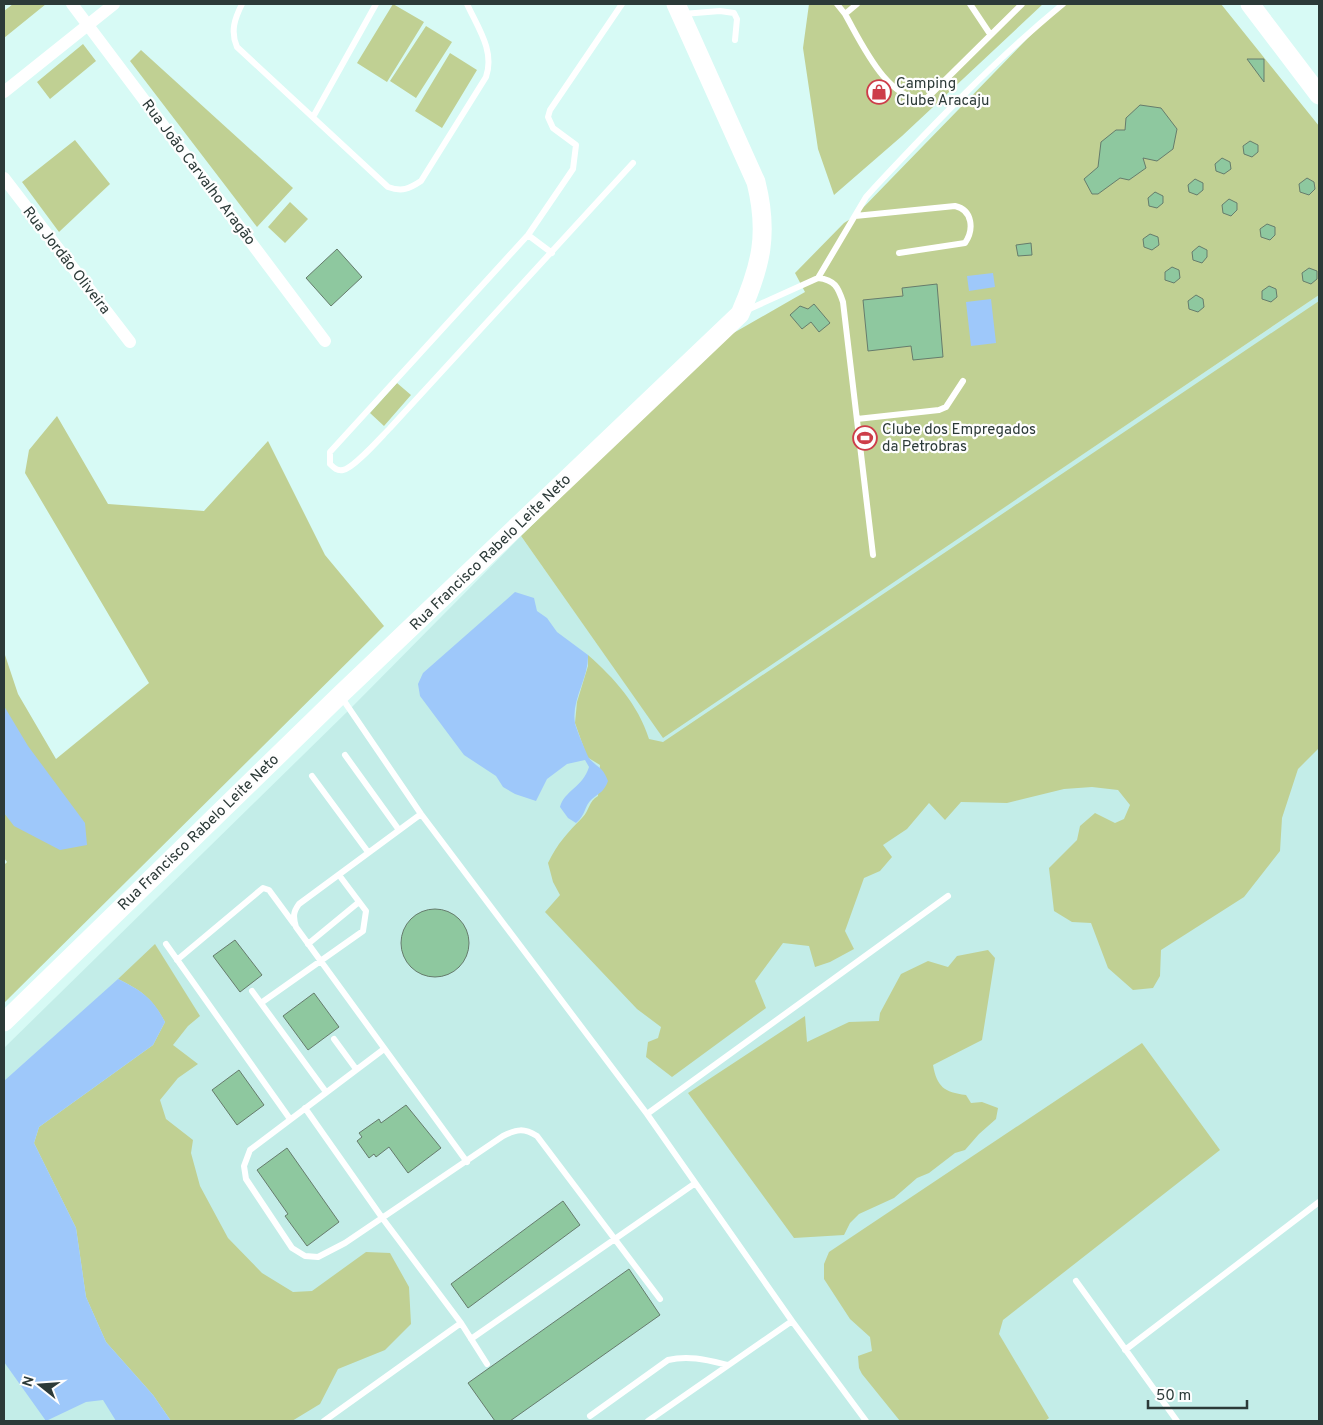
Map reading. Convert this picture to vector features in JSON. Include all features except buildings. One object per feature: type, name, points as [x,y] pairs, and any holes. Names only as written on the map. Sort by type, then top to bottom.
[{"type":"street","name":"Rua João Carvalho Aragão","points":[[72,4],[325,341]]},
{"type":"street","points":[[4,92],[114,4]]},
{"type":"street","points":[[1250,4],[1319,95]]},
{"type":"street","name":"Rua Francisco Rabelo Leite Neto","points":[[4,1022],[340,695],[740,314],[752,287],[762,248],[763,210],[756,182],[678,9]]},
{"type":"street","name":"Rua Jordão Oliveira","points":[[4,178],[130,342]]},
{"type":"lane","points":[[242,4],[233,24],[233,37],[237,46],[388,187],[398,191],[409,189],[420,181],[478,92],[491,64],[489,52],[467,4]]},
{"type":"lane","points":[[313,118],[376,4]]},
{"type":"lane","points":[[622,4],[550,110],[549,122],[576,145],[576,156],[572,169],[528,235],[330,452],[328,459],[335,469],[346,470],[390,428],[634,163]]},
{"type":"lane","points":[[837,4],[845,14],[864,49],[895,90],[917,100],[927,98],[1022,4]]},
{"type":"lane","points":[[845,14],[857,4]]},
{"type":"lane","points":[[970,4],[990,34]]},
{"type":"lane","points":[[818,278],[855,216],[875,187],[937,121],[1023,37],[1063,4]]},
{"type":"lane","points":[[678,9],[734,13],[737,19],[735,40]]},
{"type":"lane","points":[[855,216],[955,206],[966,211],[971,221],[971,230],[965,243],[899,253]]},
{"type":"lane","points":[[528,235],[552,253]]},
{"type":"lane","points":[[740,314],[818,278],[830,280],[838,287],[842,302],[873,555]]},
{"type":"lane","points":[[857,419],[939,410],[946,407],[963,381]]},
{"type":"lane","points":[[340,695],[421,814],[647,1114],[694,1184],[866,1421]]},
{"type":"lane","points":[[345,755],[399,830]]},
{"type":"lane","points":[[312,776],[368,852]]},
{"type":"lane","points":[[296,927],[294,912],[299,904],[421,814]]},
{"type":"lane","points":[[261,1003],[363,931],[366,911],[338,875]]},
{"type":"lane","points":[[177,960],[263,888],[269,890],[467,1162]]},
{"type":"lane","points":[[647,1114],[948,896]]},
{"type":"lane","points":[[308,944],[359,902]]},
{"type":"lane","points":[[166,944],[290,1119]]},
{"type":"lane","points":[[252,991],[326,1092]]},
{"type":"lane","points":[[334,1039],[356,1069]]},
{"type":"lane","points":[[384,1049],[250,1150],[244,1166],[246,1178],[292,1248],[305,1256],[318,1257],[345,1243],[383,1219],[515,1130],[526,1130],[537,1136],[660,1299]]},
{"type":"lane","points":[[305,1108],[383,1219],[460,1323],[487,1364]]},
{"type":"lane","points":[[471,1339],[694,1184]]},
{"type":"lane","points":[[1125,1350],[1319,1202]]},
{"type":"lane","points":[[1076,1280],[1177,1421]]},
{"type":"lane","points":[[648,1421],[792,1321]]},
{"type":"lane","points":[[324,1421],[460,1323]]},
{"type":"lane","points":[[590,1416],[668,1360],[680,1357],[694,1357],[728,1365]]},
{"type":"shaded area","points":[[1319,295],[1319,1421],[4,1421],[4,1048],[350,709],[521,536],[663,737]]},
{"type":"green space","points":[[13,4],[46,4],[4,38],[4,11]]},
{"type":"green space","points":[[393,4],[424,22],[387,82],[357,63]]},
{"type":"green space","name":"Camping Clube Aracaju","points":[[809,4],[1043,4],[902,136],[834,195],[818,149],[803,48]]},
{"type":"green space","name":"Clube dos Empregados da Petrobras","points":[[1061,4],[1221,4],[1319,126],[1319,295],[663,738],[521,536],[723,339],[805,292],[795,273],[844,223],[855,216]]},
{"type":"green space","points":[[426,26],[452,42],[416,98],[390,81]]},
{"type":"green space","points":[[83,44],[96,61],[50,99],[37,82]]},
{"type":"green space","points":[[141,50],[293,188],[257,227],[130,61]]},
{"type":"green space","points":[[450,53],[477,70],[442,128],[415,111]]},
{"type":"green space","points":[[75,140],[110,184],[59,232],[22,182]]},
{"type":"green space","points":[[290,202],[308,219],[285,243],[268,227]]},
{"type":"green space","points":[[1319,301],[1319,748],[1298,769],[1282,818],[1280,851],[1244,897],[1161,950],[1160,976],[1153,988],[1133,990],[1108,968],[1091,923],[1072,922],[1054,911],[1049,868],[1077,840],[1080,826],[1095,813],[1115,823],[1124,819],[1130,805],[1118,790],[1092,787],[1064,789],[1007,803],[961,802],[945,820],[929,803],[907,829],[883,845],[892,857],[880,871],[864,878],[845,931],[854,949],[830,962],[815,967],[809,946],[783,943],[755,981],[766,1008],[672,1077],[646,1057],[648,1042],[658,1038],[661,1027],[637,1009],[545,912],[560,895],[553,882],[548,863],[551,856],[567,833],[585,815],[592,801],[598,796],[600,765],[587,757],[575,723],[577,702],[588,666],[588,655],[616,682],[632,703],[649,739],[663,742]]},
{"type":"green space","points":[[397,383],[411,395],[384,426],[370,413]]},
{"type":"green space","points":[[57,416],[108,504],[204,511],[268,441],[325,555],[384,626],[4,1003],[4,865],[7,862],[4,858],[4,652],[18,694],[56,759],[149,683],[25,473],[29,450]]},
{"type":"green space","points":[[155,944],[200,1016],[188,1026],[173,1045],[198,1064],[178,1078],[160,1100],[166,1119],[193,1140],[191,1153],[200,1186],[228,1238],[262,1273],[293,1292],[312,1291],[366,1252],[390,1253],[409,1287],[411,1324],[385,1350],[338,1369],[320,1404],[292,1421],[171,1421],[153,1395],[106,1342],[86,1297],[76,1228],[34,1143],[39,1127],[153,1045],[165,1022],[156,1007],[146,996],[118,979]]},
{"type":"green space","points":[[988,950],[995,958],[982,1040],[933,1065],[937,1079],[943,1087],[952,1092],[966,1095],[971,1103],[982,1102],[998,1108],[996,1119],[965,1150],[955,1153],[929,1173],[917,1178],[894,1198],[859,1214],[850,1223],[844,1235],[794,1238],[688,1093],[805,1016],[807,1042],[849,1022],[879,1021],[880,1013],[901,974],[928,961],[948,967],[957,956]]},
{"type":"green space","points":[[1142,1043],[1220,1150],[1003,1320],[999,1334],[1049,1418],[1045,1421],[900,1421],[859,1368],[858,1356],[872,1351],[870,1337],[850,1319],[824,1279],[824,1264],[829,1252]]},
{"type":"water","points":[[993,273],[995,287],[969,291],[967,276]]},
{"type":"water","points":[[991,299],[996,343],[971,346],[966,302]]},
{"type":"water","points":[[515,592],[534,598],[537,611],[547,618],[557,632],[588,655],[586,672],[575,706],[575,723],[589,758],[602,770],[608,781],[603,790],[589,802],[582,817],[576,823],[568,818],[560,807],[565,797],[586,774],[589,767],[585,760],[567,764],[547,779],[536,801],[515,794],[503,787],[496,776],[464,755],[420,696],[418,684],[423,673]]},
{"type":"water","points":[[4,706],[28,746],[85,823],[87,845],[60,850],[14,826],[4,813]]},
{"type":"water","points":[[118,979],[146,996],[156,1007],[165,1022],[153,1045],[39,1127],[34,1143],[76,1228],[86,1297],[106,1342],[153,1395],[171,1421],[116,1421],[103,1400],[86,1402],[46,1421],[4,1362],[4,1081]]},
{"type":"place","name":"Camping Clube Aracaju","points":[[879,92]]},
{"type":"place","name":"Clube dos Empregados da Petrobras","points":[[865,438]]}]
